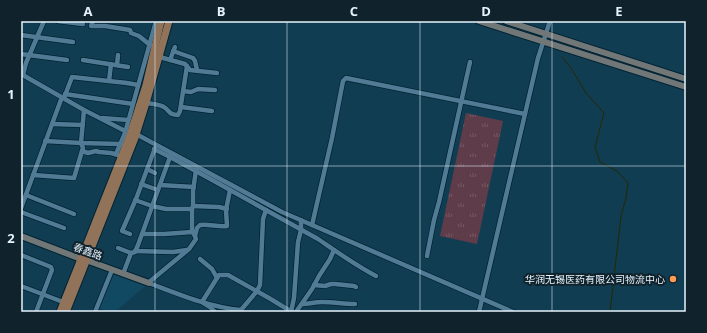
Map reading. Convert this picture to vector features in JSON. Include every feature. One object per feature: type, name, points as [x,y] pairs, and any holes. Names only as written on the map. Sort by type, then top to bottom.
[{"type":"main road","points":[[66,312],[119,155],[130,135],[146,85],[161,21]]},
{"type":"main road","points":[[60,312],[136,134],[147,103],[153,55],[169,21]]},
{"type":"main road","points":[[479,21],[686,87]]},
{"type":"main road","points":[[506,21],[686,79]]},
{"type":"main road","name":"春鑫路","points":[[21,233],[73,253],[83,259]]},
{"type":"main road","name":"春鑫路","points":[[21,236],[148,283]]},
{"type":"street","points":[[44,21],[22,74],[55,93],[64,96],[133,104]]},
{"type":"street","points":[[58,21],[83,24]]},
{"type":"street","points":[[93,21],[91,26],[105,26],[130,30],[131,33],[140,36],[150,45]]},
{"type":"street","points":[[82,151],[88,153],[96,151],[119,155],[138,85],[153,55],[150,45],[156,21]]},
{"type":"street","points":[[479,312],[538,58],[550,21]]},
{"type":"street","points":[[21,35],[73,42]]},
{"type":"street","points":[[170,60],[174,50],[193,58],[197,70]]},
{"type":"street","points":[[21,54],[67,60]]},
{"type":"street","points":[[117,65],[118,55]]},
{"type":"street","points":[[153,55],[185,64],[190,70],[217,73]]},
{"type":"street","points":[[83,60],[128,67]]},
{"type":"street","points":[[427,256],[470,62]]},
{"type":"street","points":[[109,81],[111,64]]},
{"type":"street","points":[[147,103],[162,106],[169,113],[176,115],[179,114],[187,66]]},
{"type":"street","points":[[21,208],[52,124],[72,77],[138,85]]},
{"type":"street","points":[[312,224],[332,138],[343,81],[346,78],[525,114]]},
{"type":"street","points":[[183,92],[191,92],[198,89],[215,90]]},
{"type":"street","points":[[64,96],[84,110],[125,131]]},
{"type":"street","points":[[181,107],[212,111]]},
{"type":"street","points":[[33,175],[74,178],[83,148],[81,144],[84,110]]},
{"type":"street","points":[[99,118],[128,120]]},
{"type":"street","points":[[52,124],[83,125]]},
{"type":"street","points":[[136,134],[170,157],[196,170],[318,239],[337,253],[376,276]]},
{"type":"street","points":[[45,142],[121,144]]},
{"type":"street","points":[[130,234],[122,231],[155,147]]},
{"type":"street","points":[[155,147],[282,212],[513,312]]},
{"type":"street","points":[[123,274],[142,234],[170,157]]},
{"type":"street","points":[[147,169],[155,172]]},
{"type":"street","points":[[195,236],[192,232],[196,170]]},
{"type":"street","points":[[141,184],[158,190]]},
{"type":"street","points":[[160,185],[194,187]]},
{"type":"street","points":[[230,190],[226,226],[200,225],[197,228],[195,236],[196,239],[188,250],[148,283],[202,302],[240,311],[258,292],[260,285],[263,219],[266,210]]},
{"type":"street","points":[[26,195],[74,214]]},
{"type":"street","points":[[135,200],[166,209],[219,207],[227,209]]},
{"type":"street","points":[[21,212],[64,228]]},
{"type":"street","points":[[202,302],[219,275],[228,275],[291,312],[294,298],[301,220]]},
{"type":"street","points":[[142,234],[192,232]]},
{"type":"street","points":[[118,248],[133,252],[173,252],[188,250]]},
{"type":"street","points":[[296,312],[330,259],[334,250]]},
{"type":"street","points":[[21,255],[51,267],[52,270],[36,312]]},
{"type":"street","points":[[200,259],[207,263],[217,278]]},
{"type":"street","points":[[95,312],[112,270]]},
{"type":"street","points":[[314,285],[324,286],[335,284],[356,287]]},
{"type":"street","points":[[21,286],[63,302]]},
{"type":"street","points":[[202,302],[215,312]]},
{"type":"street","points":[[302,304],[313,304],[320,302],[355,304]]},
{"type":"shaded area","points":[[114,274],[145,286],[115,312],[109,312],[99,308]]},
{"type":"green space","points":[[466,113],[503,121],[477,244],[440,236]]},
{"type":"waterway","points":[[562,57],[571,68],[586,93],[604,113],[595,147],[600,162],[617,171],[628,183],[621,216],[610,312]]},
{"type":"place","name":"华润无锡医药有限公司物流中心","points":[[673,279]]}]
